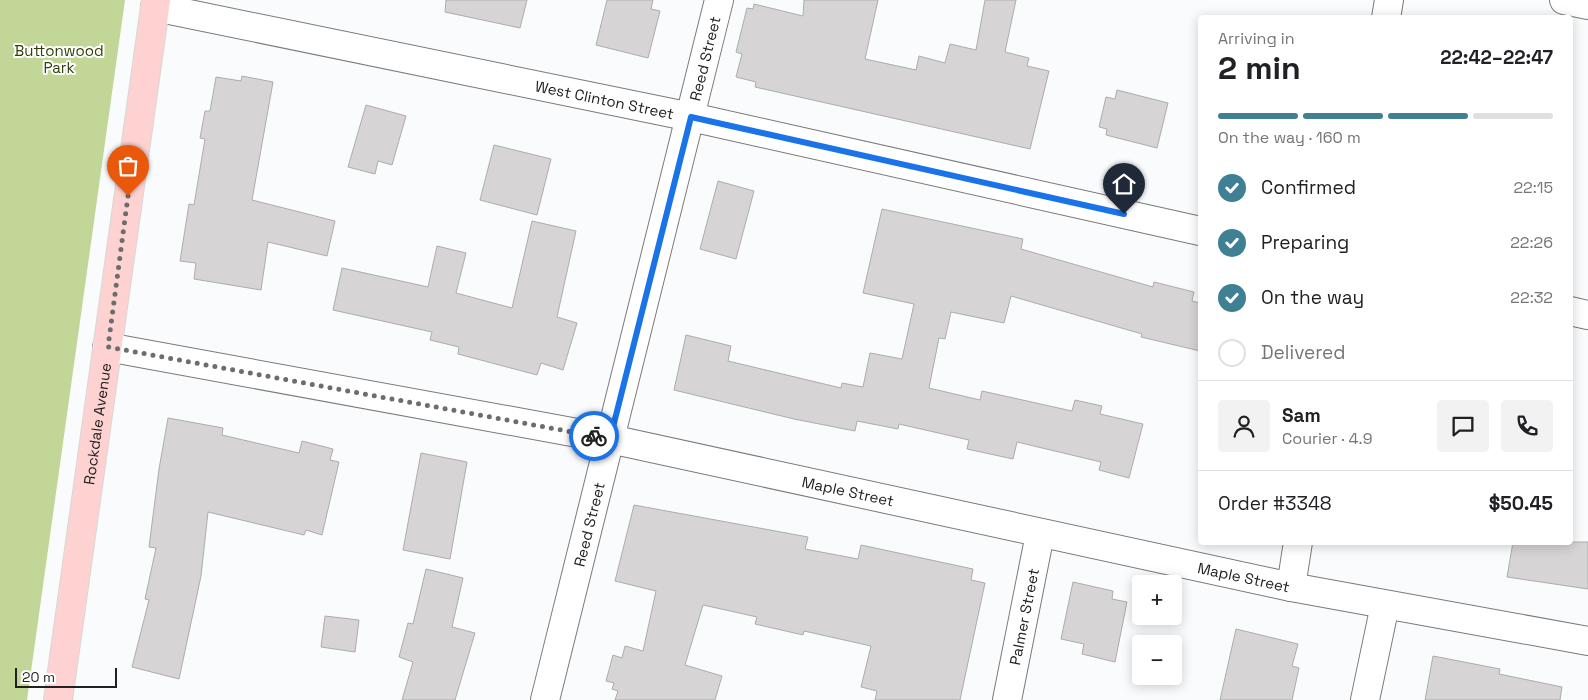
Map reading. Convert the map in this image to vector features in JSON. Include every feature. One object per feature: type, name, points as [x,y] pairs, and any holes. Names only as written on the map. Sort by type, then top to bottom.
[{"type":"main road","name":"Rockdale Avenue","points":[[58,700],[155,3]]},
{"type":"street","name":"Reed Street","points":[[546,700],[720,0]]},
{"type":"street","points":[[1386,15],[1389,0]]},
{"type":"street","name":"West Clinton Street","points":[[155,3],[691,117],[1198,231]]},
{"type":"street","points":[[1573,312],[1588,314]]},
{"type":"street","name":"Maple Street","points":[[108,347],[610,439],[1040,534],[1291,587],[1588,642]]},
{"type":"street","name":"Palmer Street","points":[[1007,700],[1040,534]]},
{"type":"street","points":[[1291,587],[1298,545]]},
{"type":"street","points":[[1366,700],[1385,605]]},
{"type":"green space","name":"Buttonwood Park","points":[[0,0],[125,0],[27,700],[0,700]]},
{"type":"building","points":[[446,0],[527,0],[520,28],[445,12]]},
{"type":"building","points":[[607,0],[653,0],[651,9],[660,11],[648,58],[596,45]]},
{"type":"building","points":[[804,0],[878,0],[865,59],[916,70],[919,56],[945,63],[950,44],[976,50],[985,0],[1016,0],[1005,52],[1029,58],[1027,66],[1049,71],[1030,149],[755,87],[756,82],[736,77],[742,54],[736,52],[747,8],[753,9],[754,4],[803,16]]},
{"type":"building","points":[[242,76],[273,82],[252,200],[335,221],[327,256],[268,242],[261,290],[194,279],[196,263],[180,261],[189,204],[194,205],[205,139],[200,138],[205,111],[210,111],[216,77],[241,81]]},
{"type":"building","points":[[1117,90],[1168,103],[1157,148],[1106,135],[1107,129],[1099,127],[1106,97],[1115,99]]},
{"type":"building","points":[[366,105],[406,116],[392,165],[378,161],[375,174],[348,167]]},
{"type":"building","points":[[494,145],[551,159],[537,215],[480,200]]},
{"type":"building","points":[[718,181],[754,191],[736,259],[700,249]]},
{"type":"building","points":[[882,209],[1023,239],[1021,249],[1153,287],[1154,282],[1194,292],[1192,301],[1198,302],[1198,351],[1141,337],[1142,334],[1011,296],[1004,323],[951,312],[945,339],[939,338],[929,388],[980,400],[982,391],[1072,411],[1075,400],[1102,406],[1100,414],[1143,424],[1129,478],[1099,470],[1101,462],[1017,442],[1013,459],[967,449],[969,440],[899,424],[898,429],[857,421],[855,431],[794,419],[674,390],[686,335],[731,346],[728,361],[841,388],[842,383],[863,387],[870,353],[902,359],[914,304],[863,293]]},
{"type":"building","points":[[532,221],[576,231],[557,317],[577,323],[563,370],[541,363],[537,375],[458,354],[459,347],[430,340],[432,332],[333,310],[342,268],[428,287],[437,246],[466,253],[456,293],[512,308]]},
{"type":"building","points":[[168,418],[223,428],[222,435],[299,453],[302,441],[333,449],[330,460],[339,462],[322,535],[306,530],[304,535],[208,512],[201,576],[179,679],[132,667],[149,600],[145,599],[156,548],[149,547]]},
{"type":"building","points":[[421,453],[467,462],[450,559],[403,550]]},
{"type":"building","points":[[634,505],[808,537],[805,549],[858,559],[861,545],[973,569],[971,580],[985,583],[960,700],[875,700],[877,691],[861,687],[871,646],[804,631],[803,635],[755,624],[757,617],[703,605],[685,665],[722,676],[715,700],[615,700],[618,691],[612,689],[614,683],[606,681],[613,655],[622,658],[625,646],[643,651],[656,591],[615,581]]},
{"type":"building","points":[[1573,542],[1588,542],[1588,589],[1507,577],[1512,545],[1573,545]]},
{"type":"building","points":[[426,569],[463,578],[452,627],[475,633],[455,700],[402,700],[413,662],[399,657],[408,623],[413,624]]},
{"type":"building","points":[[1073,582],[1113,591],[1112,599],[1127,602],[1115,662],[1082,654],[1084,644],[1061,639]]},
{"type":"building","points":[[325,616],[359,620],[355,652],[321,647]]},
{"type":"building","points":[[1236,629],[1298,644],[1292,666],[1299,668],[1292,700],[1220,700]]},
{"type":"building","points":[[1433,656],[1500,669],[1499,674],[1562,687],[1560,700],[1425,700]]},
{"type":"way so far","points":[[128,196],[108,347],[594,436]]},
{"type":"route","points":[[594,436],[610,439],[691,117],[1124,214]]}]
